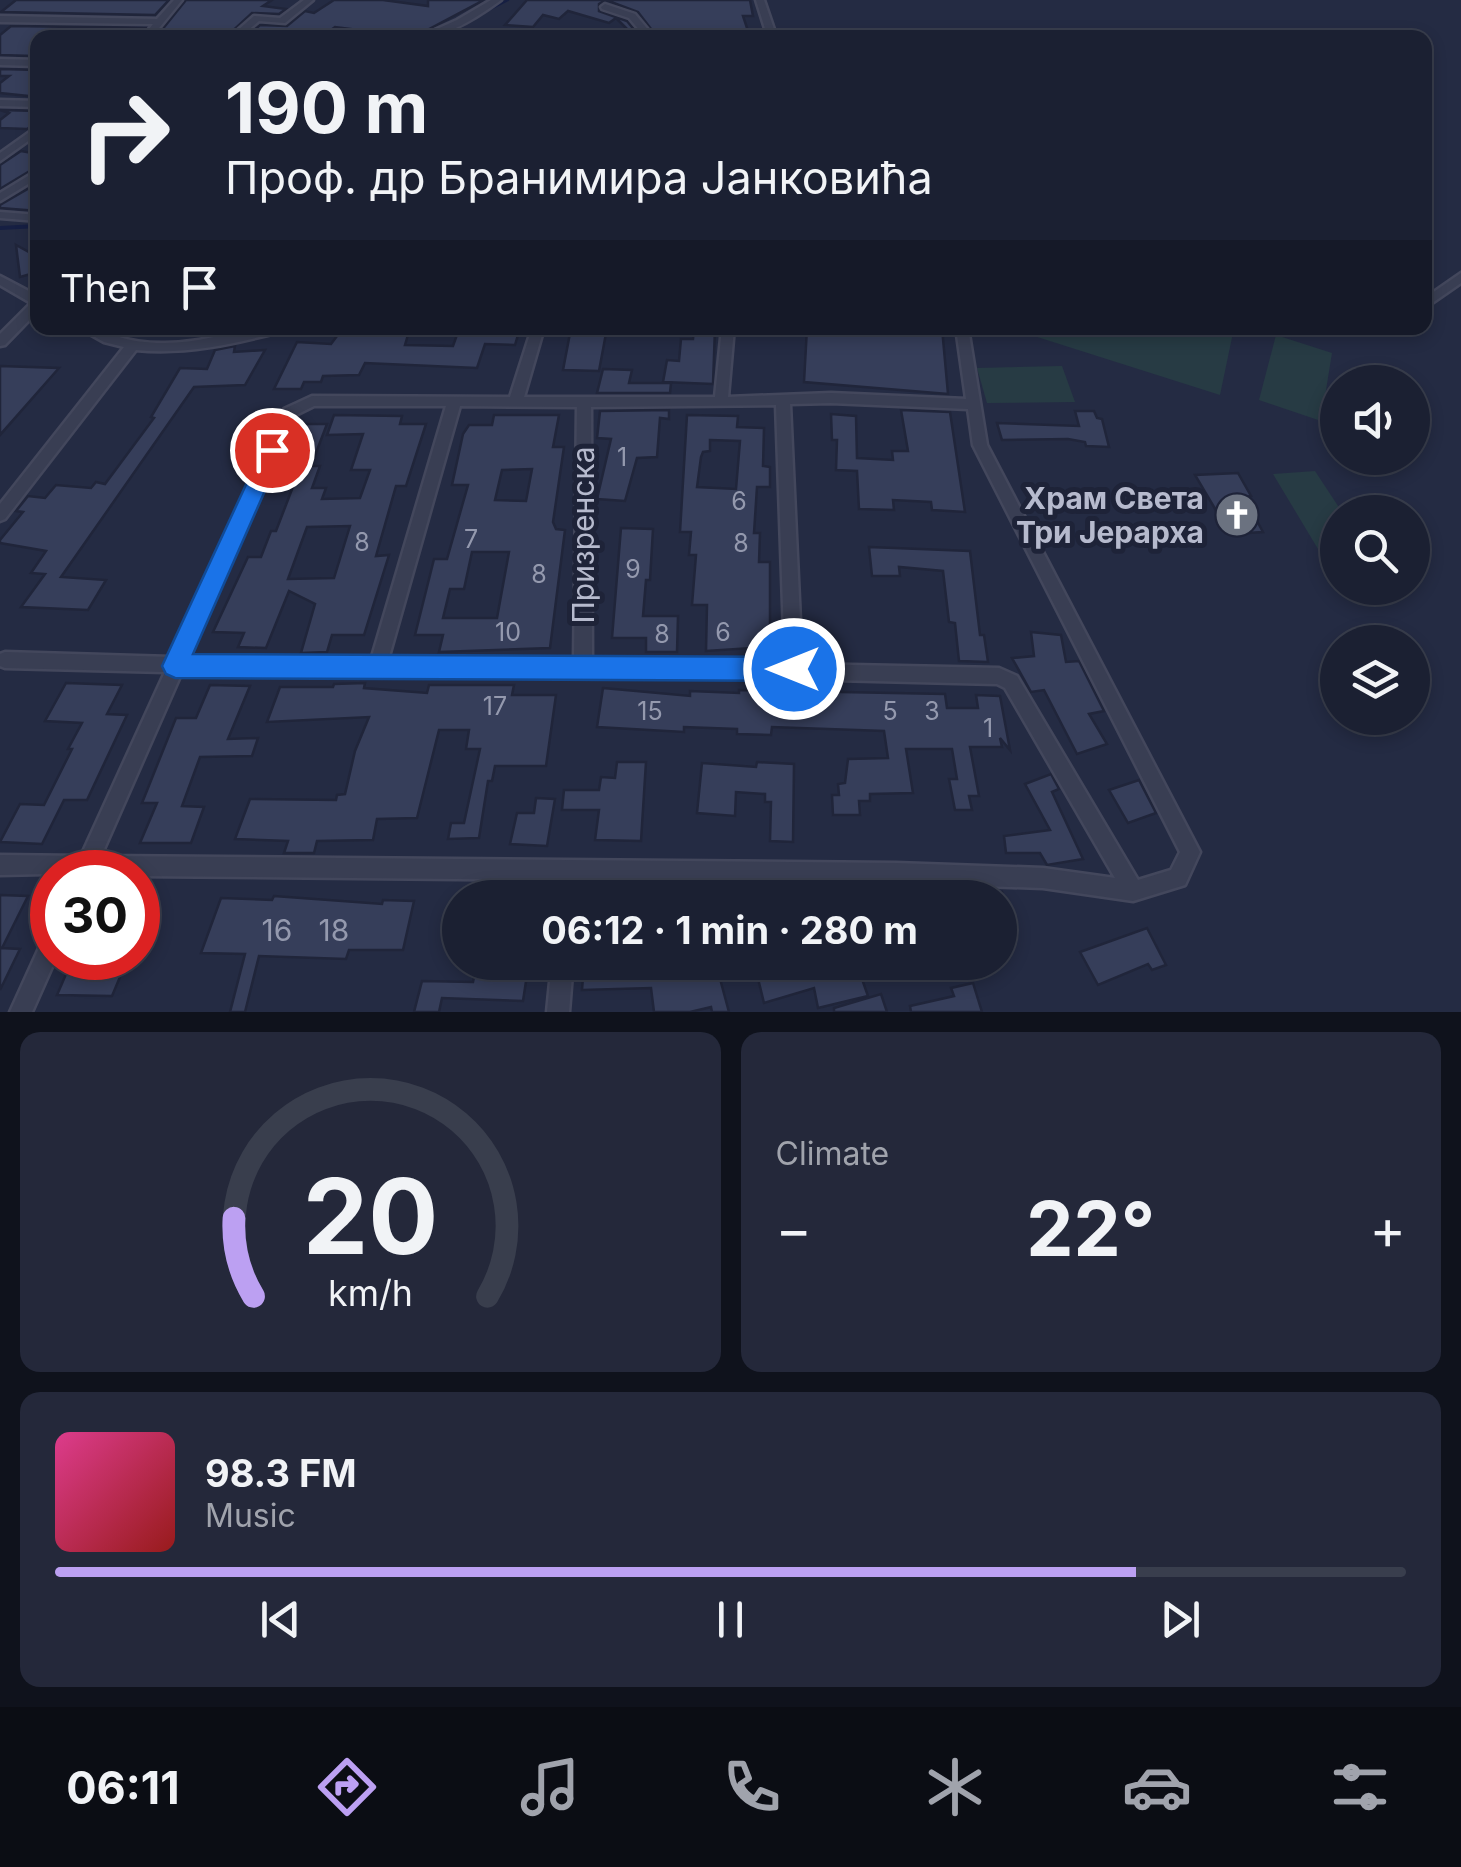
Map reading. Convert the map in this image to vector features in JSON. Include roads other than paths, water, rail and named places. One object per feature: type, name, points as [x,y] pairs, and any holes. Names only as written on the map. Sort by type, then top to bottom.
[{"type":"street","points":[[153,30],[178,0]]},
{"type":"street","points":[[242,30],[257,18],[282,22],[309,0]]},
{"type":"street","points":[[440,30],[496,0]]},
{"type":"street","points":[[760,0],[770,30]]},
{"type":"street","points":[[605,7],[632,16],[643,30]]},
{"type":"street","points":[[0,19],[160,22]]},
{"type":"street","points":[[0,62],[30,63]]},
{"type":"street","points":[[0,103],[30,104]]},
{"type":"street","points":[[0,158],[30,136]]},
{"type":"street","points":[[0,198],[30,178]]},
{"type":"street","points":[[0,216],[30,218]]},
{"type":"street","points":[[1432,299],[1461,277]]},
{"type":"street","points":[[2,284],[30,298]]},
{"type":"street","points":[[0,342],[30,310]]},
{"type":"street","points":[[101,335],[131,348],[198,345],[246,335]]},
{"type":"street","points":[[516,400],[536,335]]},
{"type":"street","points":[[721,402],[727,335]]},
{"type":"street","points":[[160,869],[572,869],[1043,878],[1133,891],[1178,878],[1190,852],[980,445],[963,335]]},
{"type":"street","points":[[0,515],[131,348]]},
{"type":"street","points":[[93,850],[289,413],[299,405],[312,400],[883,399],[972,404]]},
{"type":"street","points":[[378,666],[455,400]]},
{"type":"street","points":[[783,400],[794,669]]},
{"type":"street","name":"Призренска","points":[[583,668],[584,402]]},
{"type":"street","points":[[5,660],[175,666],[794,669],[999,676],[1011,682],[1133,891]]},
{"type":"street","points":[[0,865],[30,866]]},
{"type":"street","points":[[571,880],[572,869]]},
{"type":"street","points":[[21,1012],[35,980]]},
{"type":"street","points":[[558,1012],[561,980]]},
{"type":"waterway","points":[[450,30],[508,0]]},
{"type":"waterway","points":[[0,228],[30,226]]},
{"type":"place","name":"Храм Света Три Јерарха","points":[[1237,515]]}]
